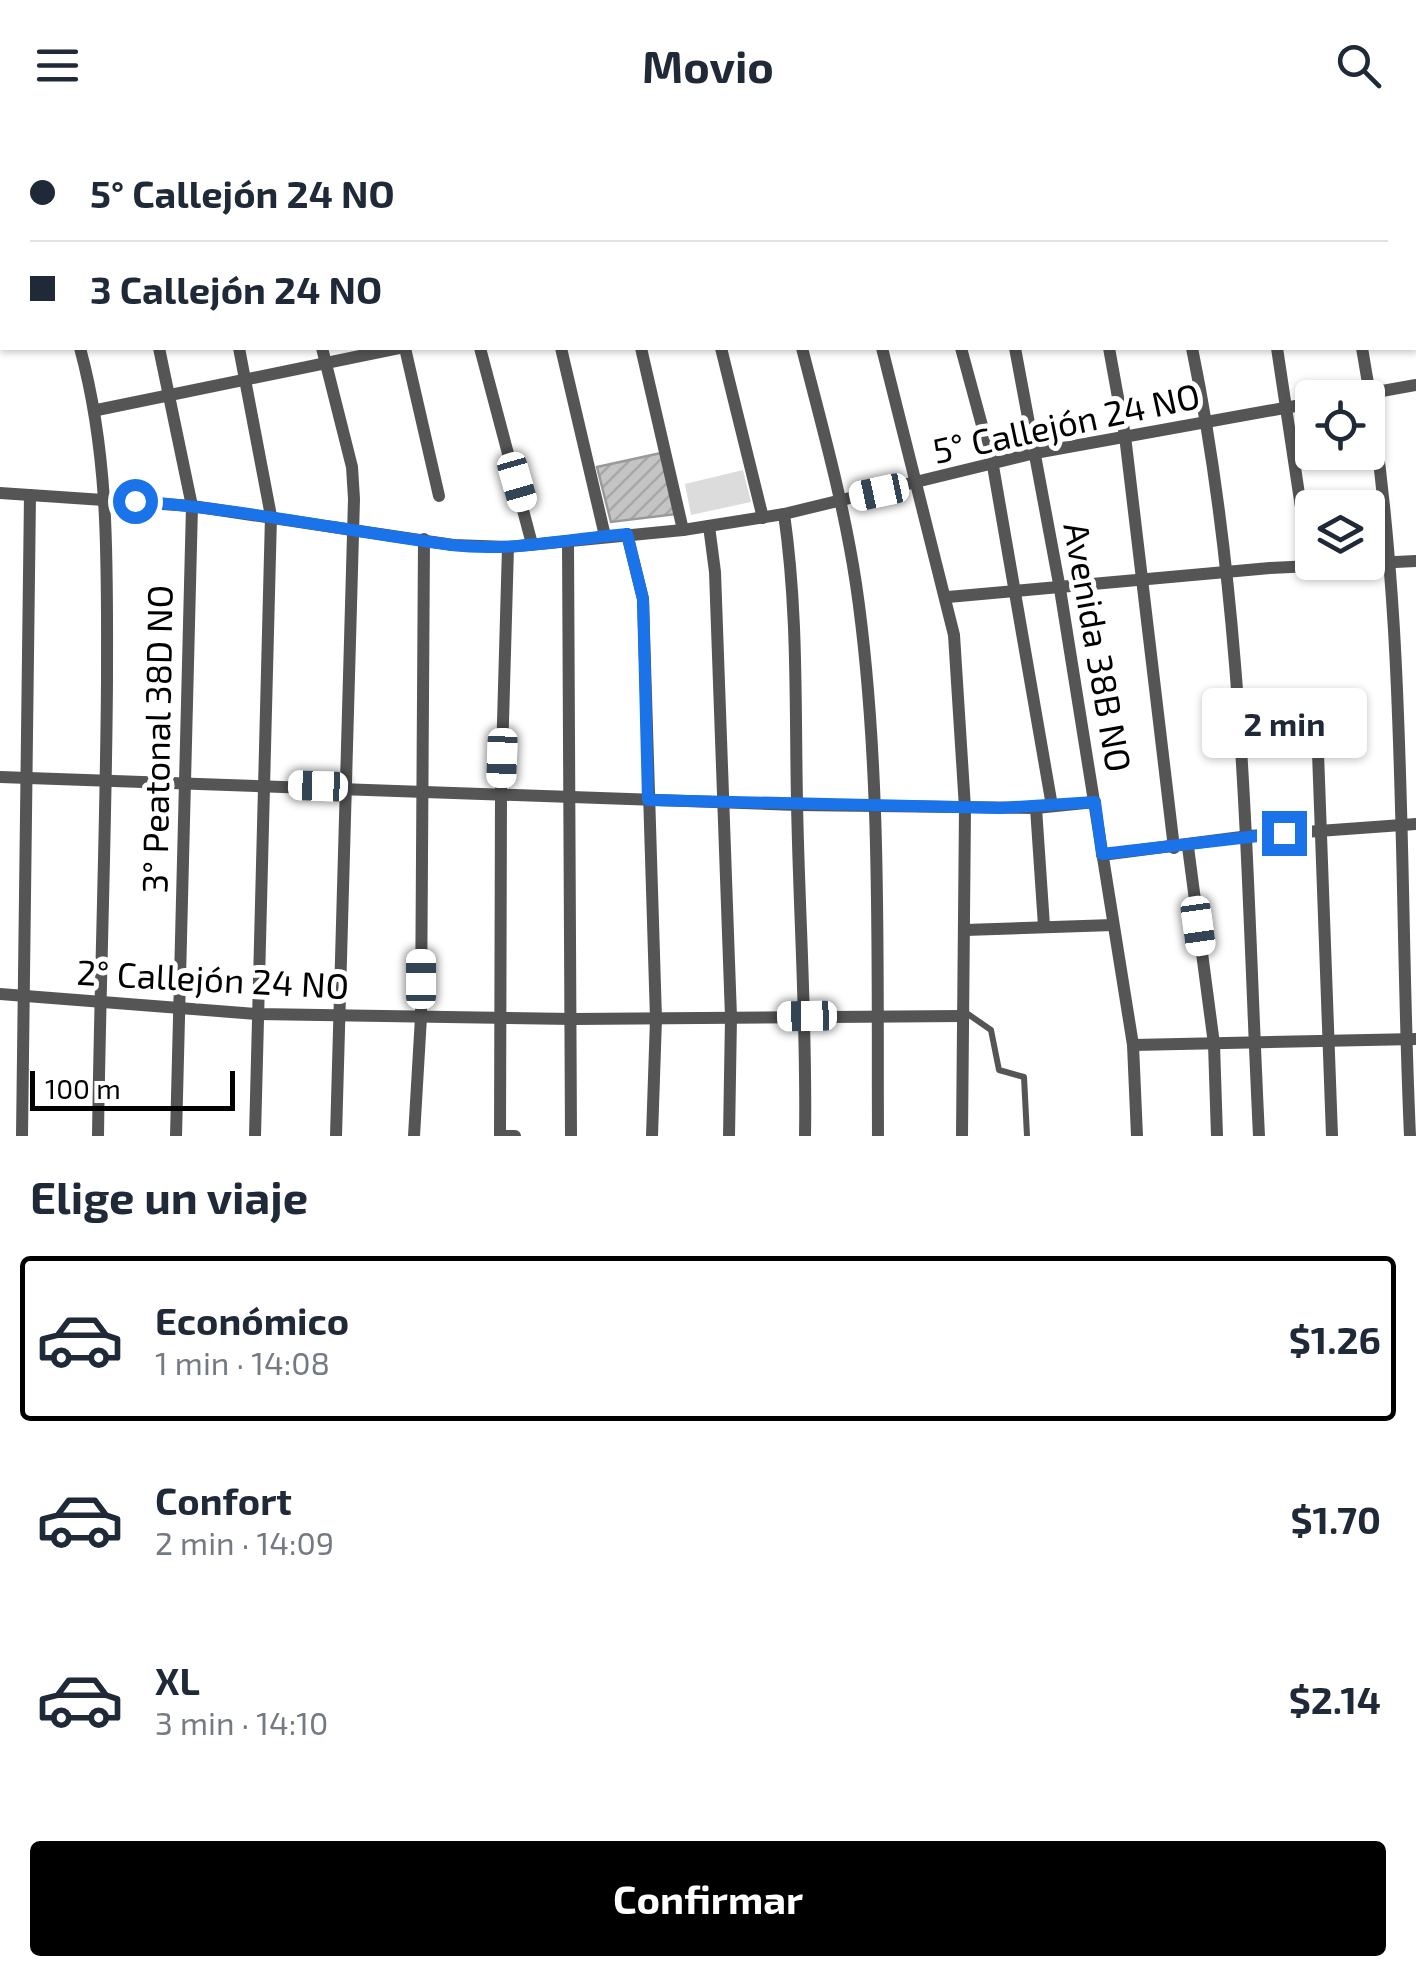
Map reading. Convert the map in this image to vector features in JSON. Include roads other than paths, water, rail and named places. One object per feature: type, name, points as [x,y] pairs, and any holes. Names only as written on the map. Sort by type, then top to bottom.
[{"type":"street","points":[[81,350],[97,410],[107,499],[98,1136]]},
{"type":"street","name":"3° Peatonal 38D NO","points":[[159,350],[192,506],[176,1136]]},
{"type":"street","points":[[240,350],[272,516],[261,785],[255,1136]]},
{"type":"street","points":[[322,350],[352,467],[336,1136]]},
{"type":"street","points":[[97,410],[392,350]]},
{"type":"street","points":[[403,350],[440,496]]},
{"type":"street","points":[[481,350],[532,544]]},
{"type":"street","points":[[560,350],[604,536]]},
{"type":"street","points":[[641,350],[683,530]]},
{"type":"street","points":[[721,350],[763,518]]},
{"type":"street","points":[[803,350],[841,500],[857,587],[874,806],[878,1136]]},
{"type":"street","points":[[882,350],[948,598],[965,808],[962,1136]]},
{"type":"street","points":[[962,350],[993,466],[1052,806]]},
{"type":"street","name":"Avenida 38B NO","points":[[1015,350],[1060,589],[1133,1045],[1137,1136]]},
{"type":"street","points":[[1109,350],[1125,436],[1181,847],[1214,1044],[1217,1136]]},
{"type":"street","points":[[1192,350],[1208,423],[1249,836],[1259,1136]]},
{"type":"street","points":[[1277,350],[1298,490]]},
{"type":"street","points":[[1362,350],[1368,380]]},
{"type":"street","points":[[1385,390],[1416,385]]},
{"type":"street","name":"5° Callejón 24 NO","points":[[0,493],[192,506],[508,547],[763,518],[1035,453],[1295,406]]},
{"type":"street","points":[[1378,470],[1410,824],[1410,1136]]},
{"type":"street","points":[[22,1136],[30,495]]},
{"type":"street","points":[[784,514],[794,587],[797,805],[807,1016],[805,1136]]},
{"type":"street","points":[[709,526],[715,572],[720,802],[731,1017],[730,1136]]},
{"type":"street","points":[[627,534],[643,599],[656,1019],[652,1136]]},
{"type":"street","points":[[414,1136],[420,1017],[424,539]]},
{"type":"street","points":[[568,542],[571,1136]]},
{"type":"street","points":[[508,547],[501,792],[500,1136],[515,1136]]},
{"type":"street","points":[[1385,562],[1416,561]]},
{"type":"street","points":[[948,598],[1014,589],[1060,589],[1295,569]]},
{"type":"street","points":[[1318,753],[1332,1136]]},
{"type":"street","points":[[0,778],[569,794],[797,805],[1036,808],[1095,802]]},
{"type":"street","points":[[1036,808],[1044,926]]},
{"type":"street","points":[[1102,854],[1249,836],[1410,824]]},
{"type":"street","points":[[965,930],[1113,926]]},
{"type":"street","name":"2° Callejón 24 NO","points":[[0,994],[179,1011],[257,1014],[656,1019],[964,1013]]},
{"type":"street","points":[[1133,1045],[1411,1039]]},
{"type":"lane","points":[[964,1013],[991,1030],[999,1070],[1021,1072],[1024,1077],[1027,1136]]}]
